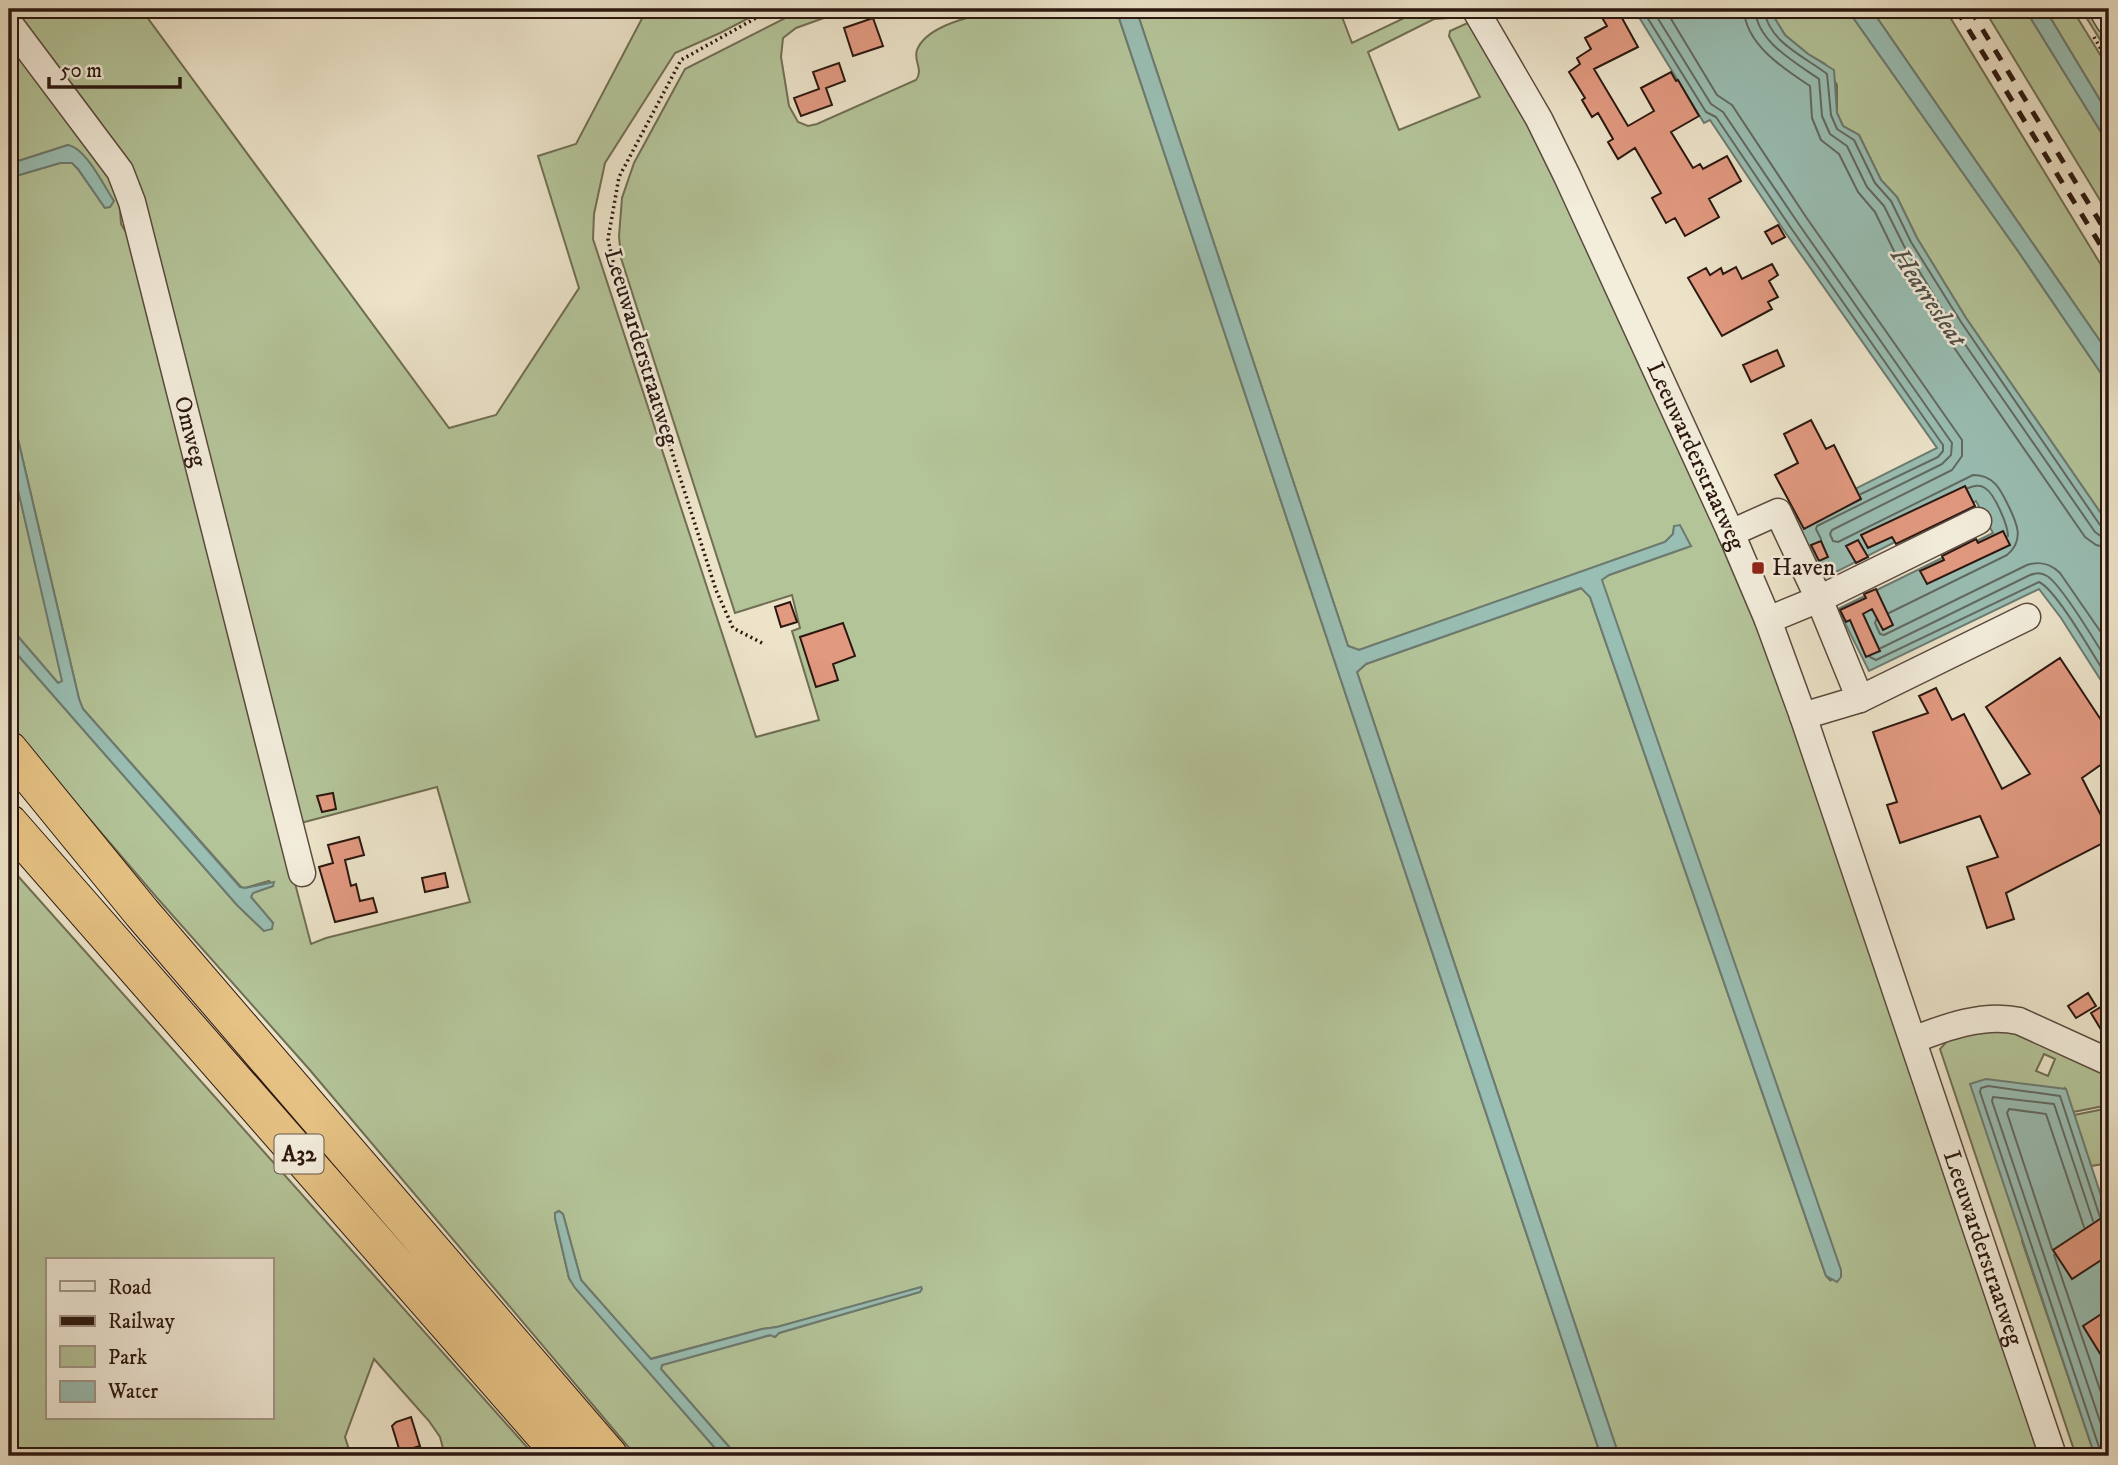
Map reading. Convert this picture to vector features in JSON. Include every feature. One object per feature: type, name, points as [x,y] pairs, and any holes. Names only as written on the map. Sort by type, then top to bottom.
[{"type":"highway","name":"A32","points":[[9,750],[142,913],[608,1456]]},
{"type":"highway","name":"A32","points":[[9,766],[142,913]]},
{"type":"highway","name":"A32","points":[[17,834],[564,1456]]},
{"type":"street","name":"Leeuwarderstraatweg","points":[[1475,9],[1539,119],[1567,176],[1731,533],[1768,620],[1803,716],[2053,1456]]},
{"type":"street","points":[[2102,9],[2109,21]]},
{"type":"street","name":"Omweg","points":[[9,23],[120,171],[132,202],[302,873]]},
{"type":"street","points":[[1731,533],[1778,512],[1819,598],[1860,699]]},
{"type":"street","points":[[1768,620],[1978,521]]},
{"type":"street","points":[[1803,716],[1860,699],[2027,617]]},
{"type":"street","points":[[1913,1040],[1952,1026],[1993,1017],[2006,1018],[2019,1021],[2109,1062]]},
{"type":"path","name":"Leeuwarderstraatweg","points":[[762,643],[733,628],[716,590],[617,280],[608,239],[619,177],[681,60],[772,9]]},
{"type":"green space","points":[[15,9],[141,9],[449,428],[496,415],[579,288],[538,156],[576,144],[647,9],[766,9],[675,53],[605,163],[594,214],[593,239],[756,737],[819,720],[792,631],[800,628],[792,595],[735,613],[621,258],[619,236],[622,198],[634,163],[685,69],[803,9],[849,9],[796,28],[783,38],[781,57],[789,106],[798,122],[808,126],[916,80],[919,72],[916,54],[922,41],[953,22],[999,9],[1116,9],[1601,1456],[737,1456],[661,1369],[662,1365],[771,1335],[775,1337],[779,1333],[920,1292],[921,1288],[650,1359],[581,1280],[563,1214],[559,1211],[555,1213],[555,1218],[569,1278],[722,1456],[636,1456],[309,1069],[9,725],[9,645],[237,905],[264,931],[273,923],[251,897],[252,893],[273,886],[269,881],[241,887],[83,709],[79,699],[9,401],[9,178],[60,163],[72,163],[105,208],[68,145],[9,164],[9,32],[112,174],[121,224],[133,253],[311,944],[470,902],[437,787],[297,824],[100,122]]},
{"type":"green space","points":[[1136,9],[1339,9],[1352,43],[1423,9],[1449,9],[1452,15],[1448,18],[1434,19],[1368,52],[1399,130],[1480,97],[1449,36],[1450,31],[1472,21],[1546,158],[1760,626],[2044,1456],[1619,1456],[1357,672],[1366,664],[1582,588],[1590,597],[1826,1276],[1831,1281],[1601,580],[1691,546],[1674,527],[1673,534],[1665,542],[1359,650],[1348,646]]},
{"type":"green space","points":[[1769,9],[1847,9],[2109,385],[2109,525],[1966,318],[1917,238],[1897,197],[1881,180],[1859,135],[1843,126],[1837,113],[1837,85],[1825,64],[1785,35]]},
{"type":"green space","points":[[1871,9],[1945,9],[2109,278],[2109,354]]},
{"type":"green space","points":[[1984,9],[2025,9],[2109,145],[2109,215]]},
{"type":"green space","points":[[2045,9],[2072,9],[2109,69],[2109,115]]},
{"type":"green space","points":[[2081,9],[2090,9],[2109,40],[2109,54]]},
{"type":"green space","points":[[9,451],[63,681],[61,683],[58,683],[9,626]]},
{"type":"green space","points":[[9,866],[535,1456],[445,1456],[440,1437],[429,1421],[374,1359],[345,1437],[351,1456],[9,1456]]},
{"type":"green space","points":[[1998,1023],[2109,1068],[2109,1105],[2073,1112],[2065,1089],[2022,1241],[2095,1456],[2076,1456],[1940,1049],[1948,1040]],"holes":[[[2044,1054],[2055,1059],[2048,1076],[2036,1071]]]},
{"type":"green space","points":[[2109,1108],[2109,1163],[2091,1166],[2074,1115]]},
{"type":"water","points":[[1116,9],[1136,9],[1348,646],[1359,650],[1665,542],[1673,534],[1674,526],[1680,525],[1691,546],[1609,575],[1602,580],[1841,1270],[1841,1277],[1837,1282],[1826,1276],[1590,597],[1581,588],[1366,664],[1357,672],[1619,1456],[1601,1456]]},
{"type":"water","name":"Hearresleat","points":[[1634,9],[1769,9],[1785,35],[1834,70],[1837,113],[1843,126],[1859,135],[1881,180],[1897,197],[1917,238],[1966,318],[2109,525],[2109,693],[2039,589],[1869,671],[1838,609],[1993,533],[1976,501],[1828,576],[1821,575],[1793,520],[1937,448],[1710,120],[1704,123]]},
{"type":"water","points":[[1847,9],[1871,9],[2109,354],[2109,385],[2018,251]]},
{"type":"water","points":[[2025,9],[2045,9],[2109,115],[2109,145]]},
{"type":"water","points":[[68,145],[81,153],[94,168],[114,201],[110,207],[105,208],[72,163],[60,163],[9,178],[9,164]]},
{"type":"water","points":[[9,401],[83,709],[240,887],[274,882],[273,886],[253,893],[251,897],[273,923],[272,929],[264,931],[237,905],[9,645],[9,626],[58,683],[62,681],[9,451]]},
{"type":"water","points":[[1986,1079],[2066,1089],[2107,1214],[2109,1213],[2109,1456],[2095,1456],[1970,1084]]},
{"type":"water","points":[[559,1211],[563,1214],[581,1280],[651,1359],[921,1287],[922,1289],[920,1292],[779,1333],[775,1337],[770,1335],[662,1365],[661,1369],[737,1456],[722,1456],[575,1288],[569,1278],[555,1218],[555,1213]]},
{"type":"building","points":[[1597,9],[1617,9],[1638,47],[1594,69],[1628,126],[1654,111],[1641,88],[1671,72],[1699,116],[1671,132],[1693,168],[1700,164],[1703,169],[1727,156],[1741,181],[1709,199],[1719,217],[1685,236],[1675,218],[1666,223],[1652,198],[1661,193],[1635,148],[1618,159],[1608,142],[1613,139],[1598,113],[1592,117],[1582,100],[1585,98],[1569,72],[1580,64],[1577,58],[1591,49],[1585,38],[1607,26]]},
{"type":"building","points":[[873,18],[883,46],[853,56],[844,28]]},
{"type":"building","points":[[839,63],[845,81],[826,88],[832,105],[801,116],[794,98],[819,89],[813,72]]},
{"type":"building","points":[[1778,225],[1785,237],[1772,244],[1765,232]]},
{"type":"building","points":[[1772,264],[1778,275],[1769,281],[1778,297],[1768,302],[1772,309],[1722,336],[1688,278],[1706,268],[1710,275],[1721,268],[1723,274],[1736,267],[1742,279]]},
{"type":"building","points":[[1777,350],[1784,366],[1751,382],[1743,365]]},
{"type":"building","points":[[1811,420],[1826,449],[1834,445],[1861,499],[1804,529],[1775,475],[1798,463],[1784,434]]},
{"type":"building","points":[[1965,486],[1975,506],[1896,544],[1892,537],[1868,548],[1861,535]]},
{"type":"building","points":[[2003,531],[2010,545],[1927,584],[1920,571],[1944,560],[1942,556],[1976,539],[1978,543]]},
{"type":"building","points":[[1858,540],[1868,557],[1856,563],[1846,546]]},
{"type":"building","points":[[1821,541],[1828,557],[1819,561],[1811,545]]},
{"type":"building","points":[[1876,589],[1893,625],[1883,630],[1872,609],[1863,614],[1880,651],[1866,657],[1850,620],[1846,622],[1840,610],[1866,598],[1864,594]]},
{"type":"building","points":[[790,602],[797,622],[781,627],[775,607]]},
{"type":"building","points":[[843,623],[855,656],[833,664],[838,680],[816,687],[800,637]]},
{"type":"building","points":[[2060,658],[2109,732],[2109,759],[2082,778],[2109,831],[2109,840],[2006,893],[2014,919],[1987,928],[1967,867],[1998,857],[1980,816],[1900,843],[1887,805],[1897,802],[1873,732],[1928,713],[1919,696],[1936,688],[1952,720],[1964,714],[2002,789],[2030,774],[1986,707]]},
{"type":"building","points":[[333,793],[336,809],[322,812],[317,796]]},
{"type":"building","points":[[359,837],[364,855],[345,860],[351,886],[356,884],[360,901],[373,898],[377,912],[335,922],[319,867],[333,863],[328,845]]},
{"type":"building","points":[[445,873],[448,887],[425,892],[422,878]]},
{"type":"building","points":[[2088,993],[2096,1006],[2076,1018],[2068,1006]]},
{"type":"building","points":[[2109,1002],[2109,1043],[2091,1013]]},
{"type":"building","points":[[2109,1213],[2109,1255],[2072,1279],[2053,1250]]},
{"type":"building","points":[[2109,1309],[2109,1368],[2083,1326]]},
{"type":"building","points":[[411,1417],[420,1446],[400,1452],[392,1426]]},
{"type":"railway","points":[[1956,9],[2109,259]]},
{"type":"railway","points":[[1970,9],[2109,237]]},
{"type":"place","name":"Haven","points":[[1758,568]]}]
